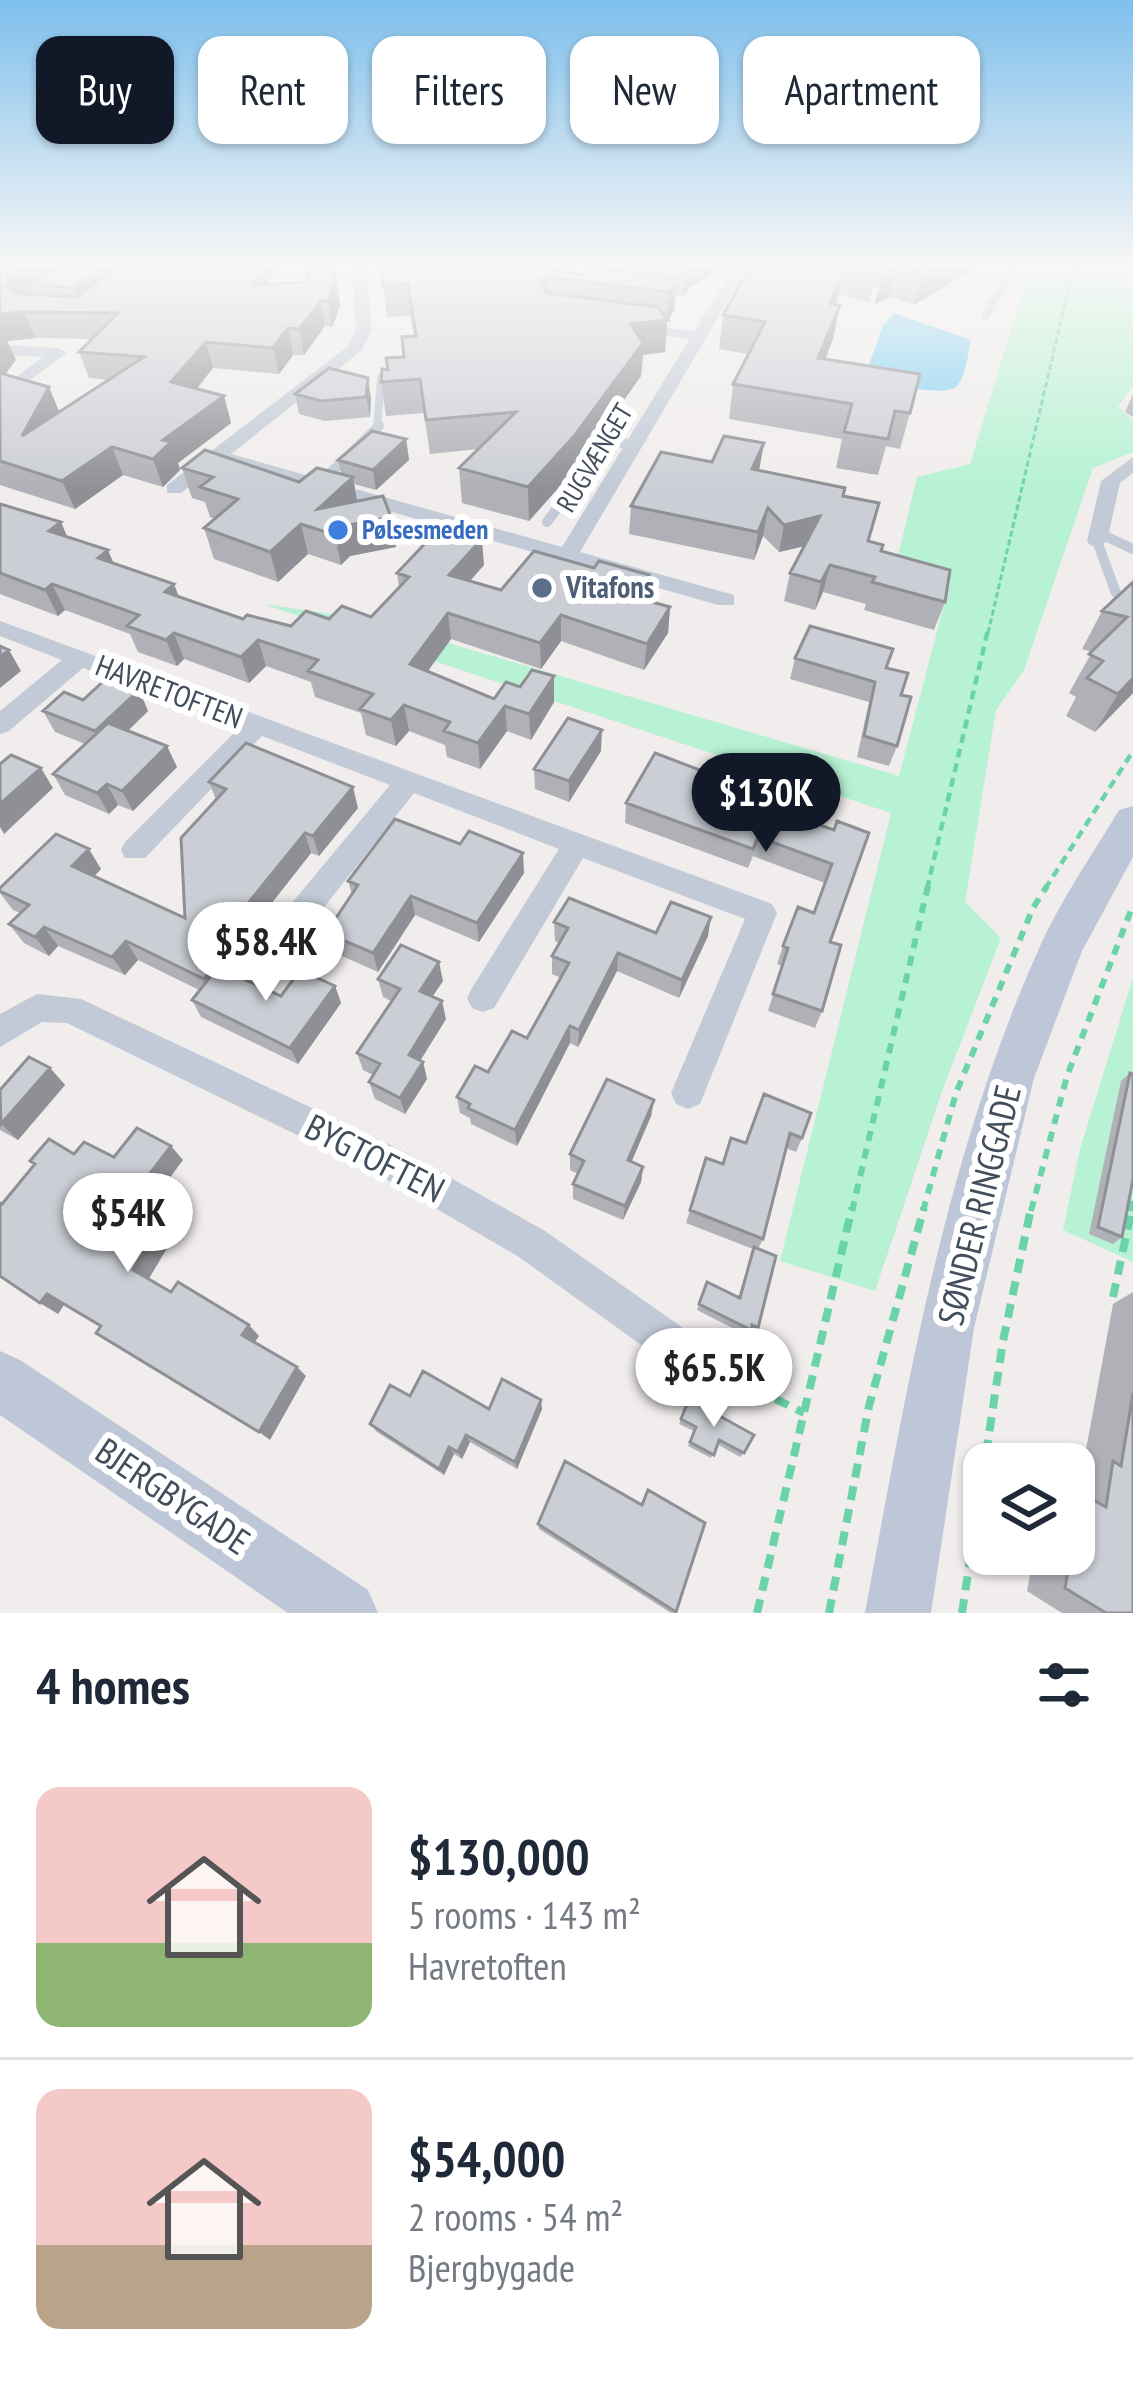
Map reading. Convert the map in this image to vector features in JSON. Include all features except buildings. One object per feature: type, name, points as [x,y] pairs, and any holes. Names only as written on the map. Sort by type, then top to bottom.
[{"type":"street","points":[[174,488],[362,340]]},
{"type":"street","name":"RUGVÆNGET","points":[[568,555],[697,340]]},
{"type":"street","points":[[0,350],[58,352],[0,398]]},
{"type":"street","name":"RUGVÆNGET","points":[[218,456],[726,600]]},
{"type":"street","points":[[1098,537],[1111,481],[1133,464]]},
{"type":"street","name":"HAVRETOFTEN","points":[[0,628],[762,913],[688,1093]]},
{"type":"street","name":"HAVRETOFTEN","points":[[0,725],[80,658]]},
{"type":"street","name":"HAVRETOFTEN","points":[[135,850],[257,725]]},
{"type":"street","points":[[292,925],[407,783]]},
{"type":"street","name":"SØNDER RINGGADE","points":[[898,1613],[946,1328],[1010,1078],[1062,946],[1133,820]]},
{"type":"street","points":[[483,998],[576,845]]},
{"type":"street","name":"BYGTOFTEN","points":[[0,1032],[37,1009],[70,1009],[304,1121],[389,1162],[532,1244],[726,1382]]},
{"type":"street","name":"BJERGBYGADE","points":[[0,1380],[345,1613]]},
{"type":"lane","points":[[319,484],[379,427],[381,377]]},
{"type":"lane","points":[[547,522],[608,440],[634,445]]},
{"type":"lane","points":[[1098,537],[1133,549]]},
{"type":"lane","points":[[1098,537],[1116,593]]},
{"type":"path","points":[[757,1613],[1056,340]]},
{"type":"path","points":[[962,1613],[1006,1312],[1037,1170],[1078,1035],[1133,905]]},
{"type":"path","points":[[1113,1297],[1133,1201]]},
{"type":"path","points":[[726,1382],[744,1384],[806,1414]]},
{"type":"green space","points":[[1008,340],[1133,340],[1133,386],[1118,407],[1133,420],[1133,452],[1093,468],[1024,670],[996,710],[965,902],[1001,938],[941,1094],[875,1291],[780,1261],[891,813],[263,604],[367,619],[899,776],[950,582],[895,568],[917,477],[970,464]]},
{"type":"green space","points":[[1133,978],[1133,1262],[1063,1230],[1080,1149]]},
{"type":"water","points":[[878,340],[971,340],[965,370],[950,390],[864,378]]},
{"type":"place","name":"Pølsesmeden","points":[[338,530]]},
{"type":"place","name":"Vitafons","points":[[542,588]]}]
